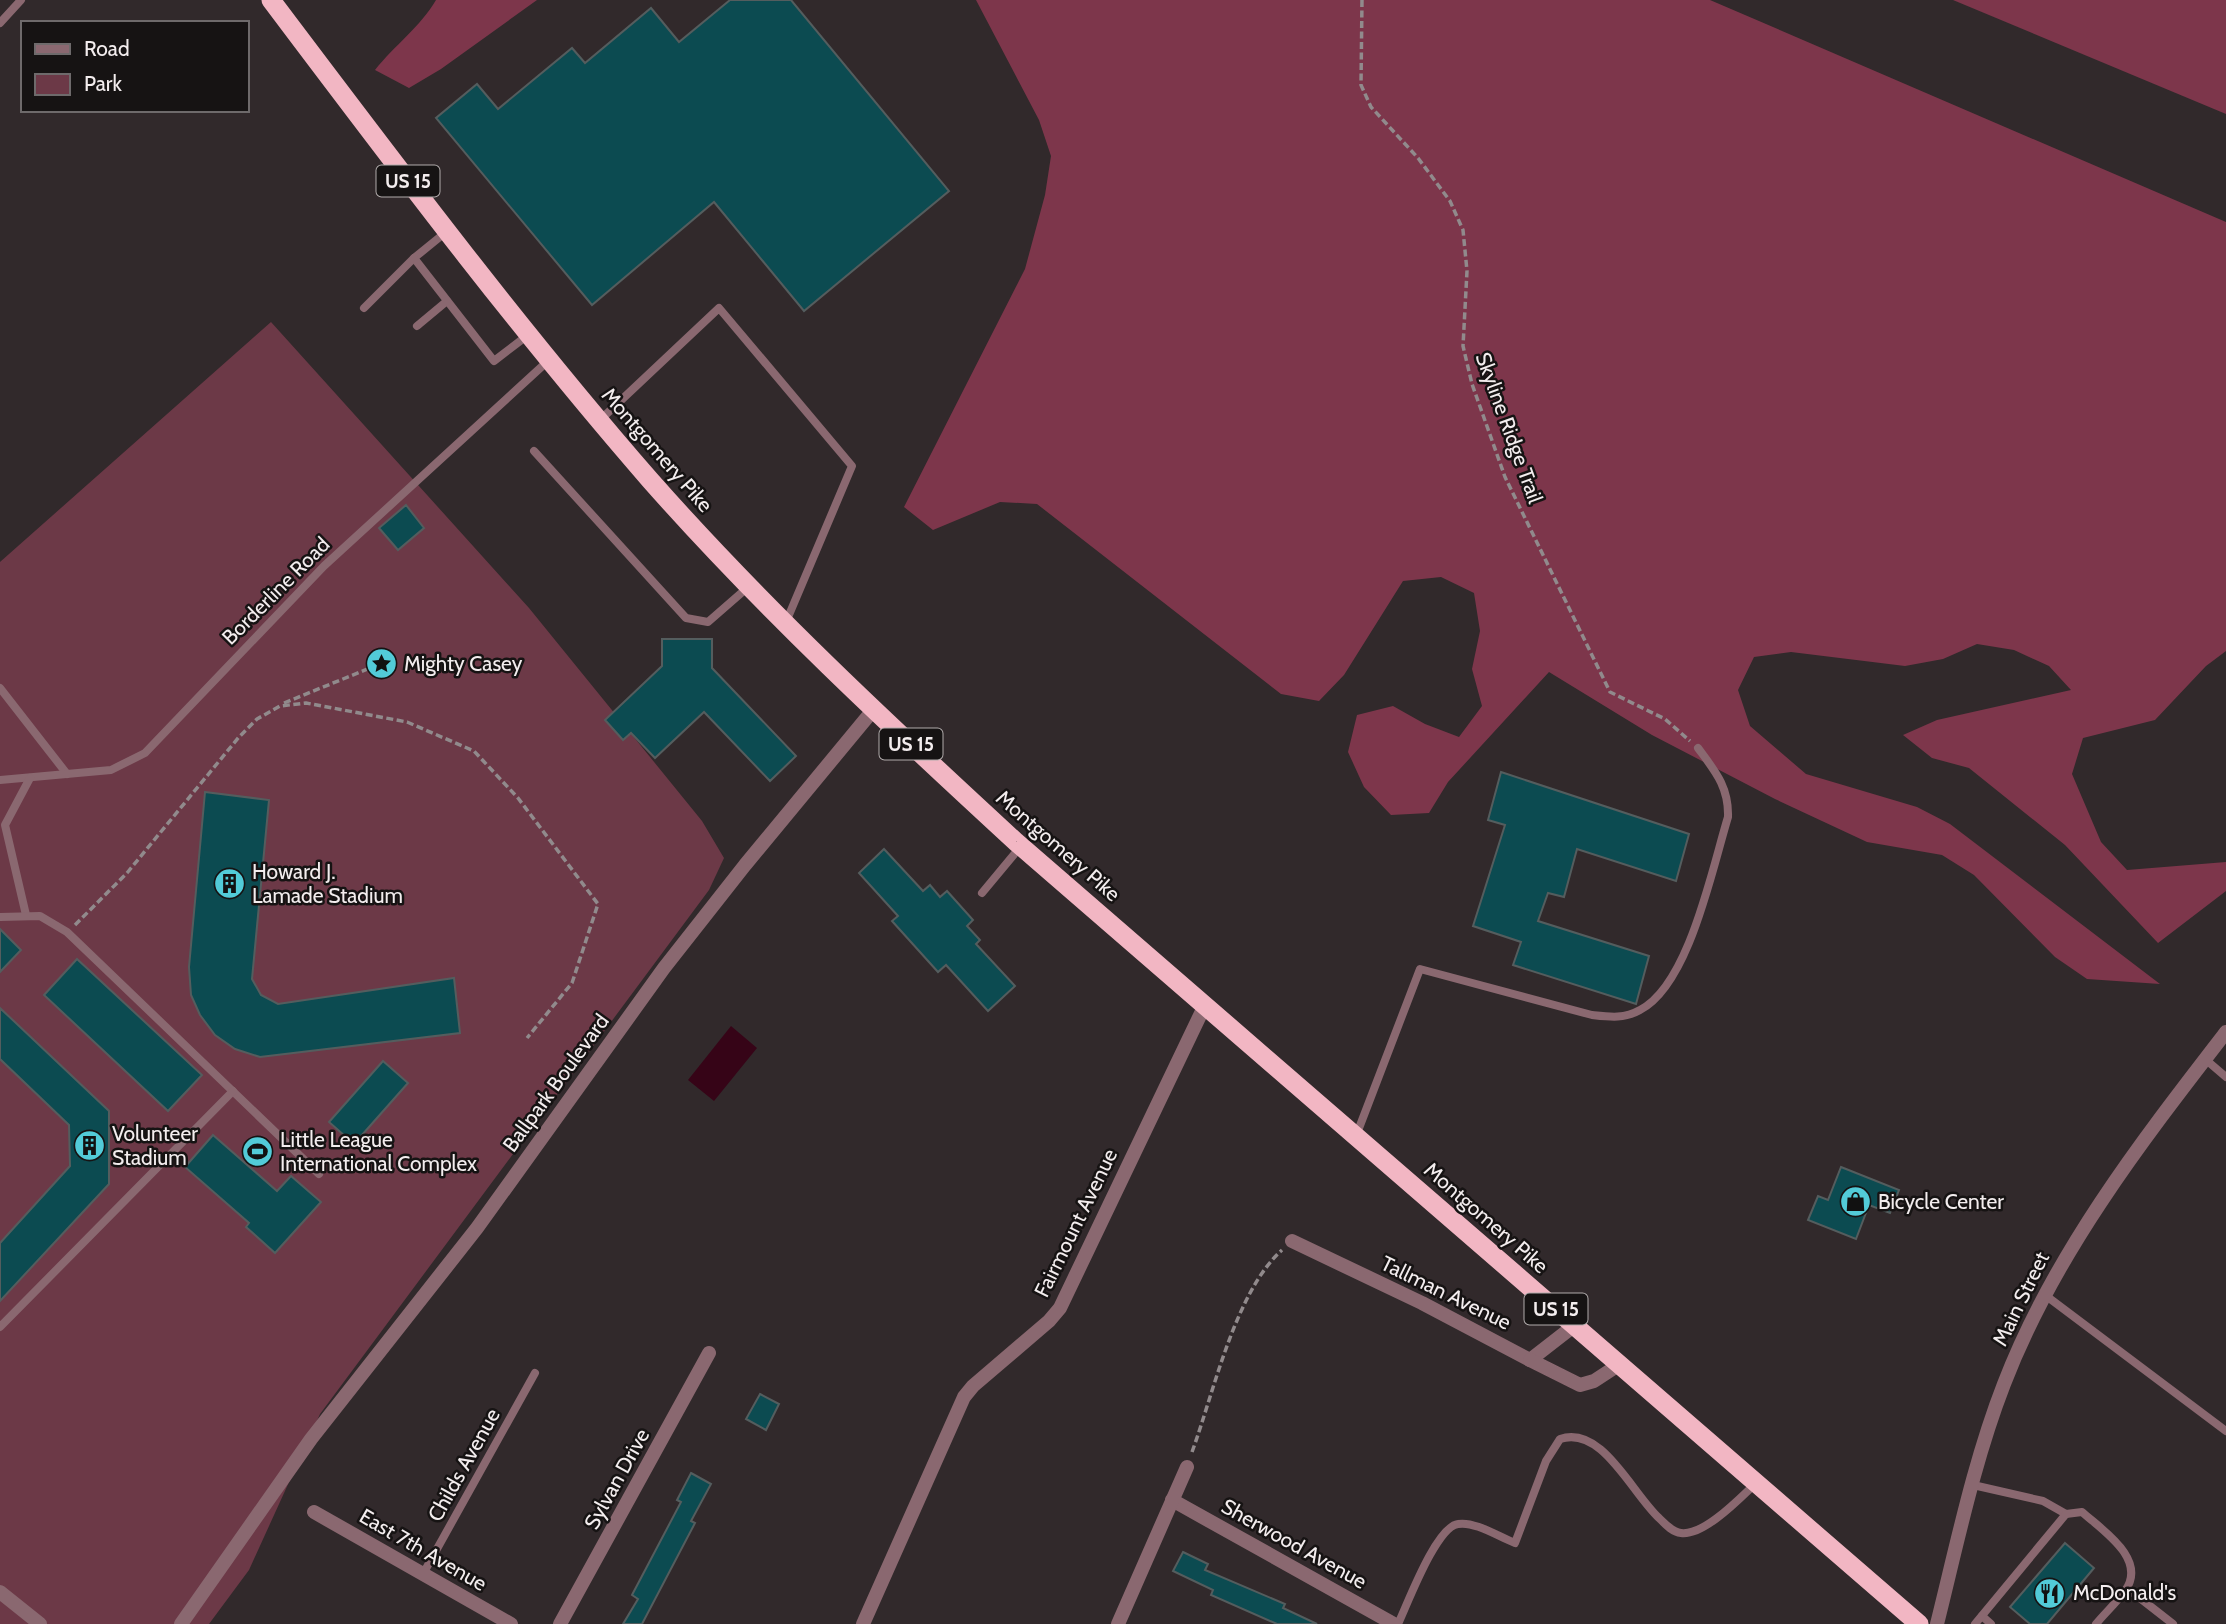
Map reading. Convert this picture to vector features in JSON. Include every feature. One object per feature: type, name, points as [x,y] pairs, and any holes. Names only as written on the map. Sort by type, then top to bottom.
[{"type":"highway","name":"Montgomery Pike","points":[[271,0],[447,232],[599,421],[750,586],[874,709],[1021,846],[1919,1624]]},
{"type":"street","name":"Ballpark Boulevard","points":[[181,1624],[311,1439],[477,1228],[664,968],[874,709]]},
{"type":"street","name":"Fairmount Avenue","points":[[863,1624],[964,1397],[1060,1308],[1205,1004]]},
{"type":"street","name":"Main Street","points":[[1937,1624],[1973,1485],[2004,1384],[2045,1295],[2062,1261],[2226,1032]]},
{"type":"street","name":"Tallman Avenue","points":[[1292,1241],[1422,1303],[1580,1385],[1594,1381],[1620,1364]]},
{"type":"street","points":[[1530,1360],[1574,1325]]},
{"type":"street","name":"Sylvan Drive","points":[[560,1624],[709,1353]]},
{"type":"street","points":[[1118,1624],[1187,1467]]},
{"type":"street","name":"Sherwood Avenue","points":[[1172,1500],[1396,1624]]},
{"type":"street","name":"East 7th Avenue","points":[[314,1512],[511,1624]]},
{"type":"street","points":[[0,1592],[40,1624]]},
{"type":"lane","points":[[0,23],[21,0]]},
{"type":"lane","points":[[364,308],[414,258],[447,232]]},
{"type":"lane","points":[[414,258],[494,361],[528,335]]},
{"type":"lane","points":[[417,326],[447,301]]},
{"type":"lane","points":[[599,421],[719,308],[852,466],[786,622]]},
{"type":"lane","name":"Borderline Road","points":[[0,780],[111,770],[145,753],[324,566],[549,360]]},
{"type":"lane","points":[[534,451],[686,618],[708,622],[750,586]]},
{"type":"lane","points":[[0,688],[67,774]]},
{"type":"lane","points":[[1356,1136],[1420,969],[1592,1015],[1620,1018],[1640,1010],[1655,999],[1674,976],[1689,944],[1728,817],[1729,797],[1723,782],[1698,748]]},
{"type":"lane","points":[[26,915],[5,825],[30,778]]},
{"type":"lane","points":[[982,893],[1021,846]]},
{"type":"lane","points":[[0,917],[40,916],[67,932],[319,1174]]},
{"type":"lane","points":[[2205,1059],[2226,1077]]},
{"type":"lane","points":[[0,1327],[233,1091]]},
{"type":"lane","points":[[2045,1295],[2226,1431]]},
{"type":"lane","name":"Childs Avenue","points":[[423,1574],[535,1373]]},
{"type":"lane","points":[[1396,1624],[1440,1538],[1455,1524],[1466,1524],[1515,1543],[1546,1461],[1560,1439],[1583,1436],[1597,1444],[1654,1513],[1671,1529],[1680,1533],[1705,1526],[1757,1483]]},
{"type":"lane","points":[[1973,1485],[2043,1502],[2066,1514],[2081,1512],[2121,1546],[2130,1561],[2132,1573],[2127,1588],[2096,1624]]},
{"type":"lane","points":[[1975,1624],[2066,1514]]},
{"type":"lane","points":[[2127,1588],[2173,1624]]},
{"type":"lane","points":[[1982,1616],[1991,1624]]},
{"type":"path","name":"Skyline Ridge Trail","points":[[1362,0],[1361,85],[1371,107],[1418,159],[1450,201],[1463,230],[1466,271],[1463,346],[1472,384],[1505,477],[1610,692],[1665,719],[1698,748]]},
{"type":"path","points":[[67,932],[127,873],[239,737],[257,719],[280,706],[370,668]]},
{"type":"path","points":[[280,706],[306,703],[407,722],[474,751],[519,798],[563,856],[598,904],[572,983],[527,1038]]},
{"type":"path","points":[[1187,1467],[1239,1318],[1272,1259],[1292,1241]]},
{"type":"green space","name":"Little League International Complex","points":[[271,322],[529,608],[702,821],[724,858],[709,890],[320,1414],[249,1570],[209,1624],[0,1624],[0,562]]},
{"type":"shaded area","points":[[436,0],[537,0],[441,69],[409,88],[375,70],[423,19]]},
{"type":"shaded area","points":[[976,0],[1710,0],[2226,222],[2226,651],[2206,666],[2155,720],[2083,738],[2072,774],[2101,842],[2127,870],[2226,862],[2226,891],[2158,943],[2065,845],[1969,768],[1932,758],[1903,735],[1937,720],[2071,690],[2049,666],[2014,650],[1977,644],[1943,659],[1905,666],[1791,652],[1754,657],[1738,690],[1750,726],[1806,774],[1917,807],[1950,824],[2160,984],[2087,979],[2055,957],[1974,875],[1942,855],[1867,842],[1775,799],[1652,735],[1549,672],[1448,782],[1429,813],[1391,815],[1364,787],[1348,752],[1357,715],[1393,706],[1425,724],[1459,737],[1482,706],[1472,669],[1480,631],[1474,593],[1441,577],[1403,581],[1344,675],[1319,701],[1281,694],[1037,504],[1000,502],[933,530],[904,507],[1025,269],[1045,195],[1051,156],[1039,120]]},
{"type":"shaded area","points":[[1953,0],[2226,0],[2226,114]]},
{"type":"shaded area","points":[[731,1026],[757,1048],[714,1101],[688,1080]]},
{"type":"building","points":[[730,0],[791,0],[949,191],[804,311],[714,202],[592,305],[436,118],[477,84],[498,109],[572,48],[585,63],[651,8],[679,42]]},
{"type":"building","points":[[406,505],[424,528],[398,550],[379,528]]},
{"type":"building","points":[[662,639],[712,639],[712,668],[796,756],[770,781],[704,712],[655,758],[631,733],[623,740],[605,720],[662,666]]},
{"type":"building","points":[[1501,772],[1689,834],[1676,881],[1577,849],[1564,897],[1548,893],[1538,921],[1649,956],[1636,1004],[1513,965],[1521,942],[1473,926],[1505,825],[1488,820]]},
{"type":"building","name":"Howard J. Lamade Stadium","points":[[205,792],[269,800],[252,979],[261,995],[278,1004],[454,978],[460,1033],[260,1057],[235,1049],[215,1035],[200,1015],[191,995],[189,967]]},
{"type":"building","points":[[884,849],[923,891],[930,885],[940,897],[947,891],[973,920],[967,926],[980,940],[976,944],[1015,986],[988,1011],[946,965],[938,972],[892,921],[898,916],[859,873]]},
{"type":"building","points":[[0,929],[21,950],[0,972]]},
{"type":"building","points":[[77,959],[202,1075],[168,1111],[44,995]]},
{"type":"building","name":"Volunteer Stadium","points":[[0,1008],[109,1111],[109,1184],[0,1301],[0,1243],[70,1166],[69,1125],[0,1059]]},
{"type":"building","points":[[383,1061],[408,1083],[354,1144],[329,1122]]},
{"type":"building","points":[[213,1135],[277,1191],[291,1176],[321,1202],[275,1253],[246,1227],[249,1223],[185,1167]]},
{"type":"building","name":"Bicycle Center","points":[[1841,1167],[1899,1190],[1890,1213],[1869,1205],[1856,1239],[1808,1220],[1818,1196],[1828,1200]]},
{"type":"building","points":[[760,1394],[779,1404],[766,1430],[746,1419]]},
{"type":"building","points":[[691,1473],[711,1484],[691,1521],[695,1523],[642,1624],[623,1624],[638,1599],[632,1595],[681,1502],[677,1500]]},
{"type":"building","points":[[2065,1543],[2094,1568],[2047,1624],[2030,1624],[2010,1607]]},
{"type":"building","points":[[1183,1552],[1208,1564],[1205,1570],[1285,1604],[1283,1608],[1317,1624],[1277,1624],[1211,1595],[1213,1590],[1173,1571]]},
{"type":"place","name":"Mighty Casey","points":[[381,664]]},
{"type":"place","name":"Howard J. Lamade Stadium","points":[[229,884]]},
{"type":"place","name":"Volunteer Stadium","points":[[89,1146]]},
{"type":"place","name":"Little League International Complex","points":[[257,1152]]},
{"type":"place","name":"Bicycle Center","points":[[1855,1202]]},
{"type":"place","name":"McDonald's","points":[[2050,1593]]}]
